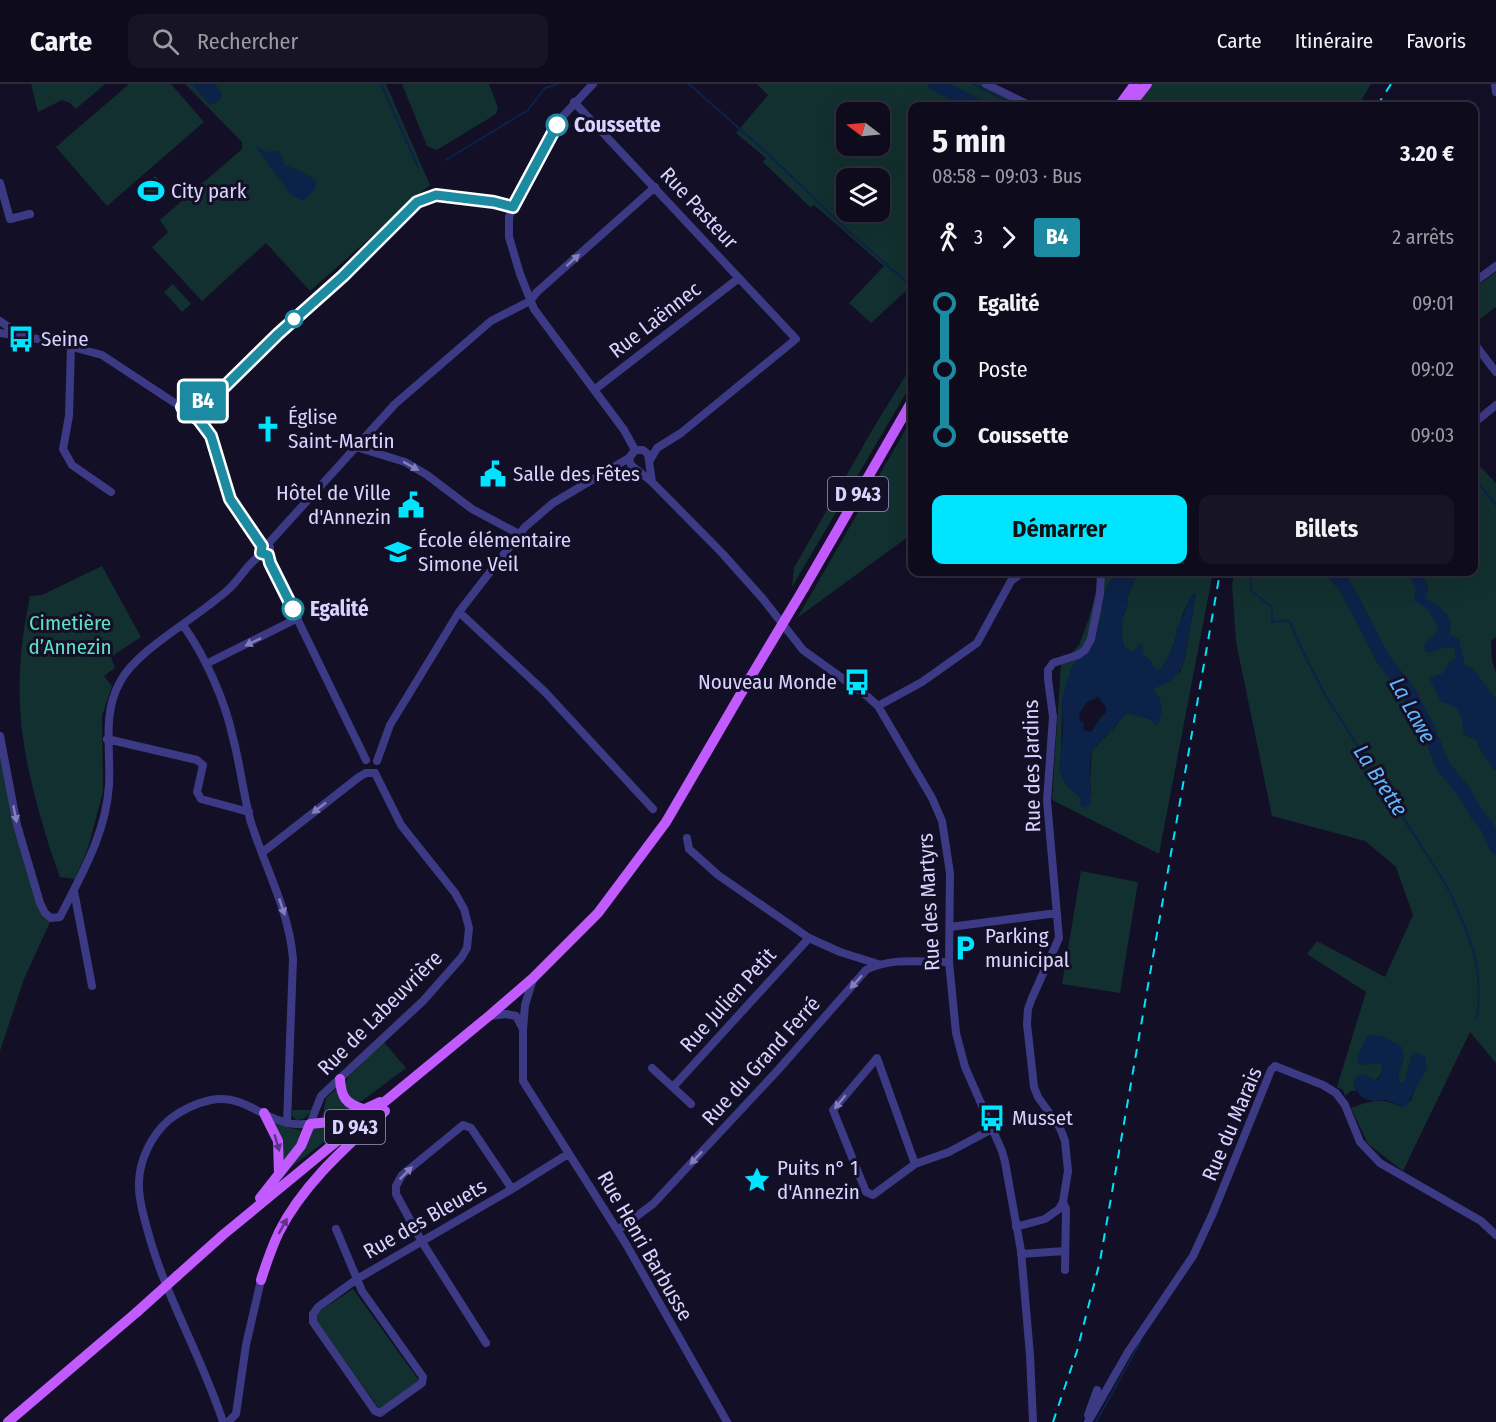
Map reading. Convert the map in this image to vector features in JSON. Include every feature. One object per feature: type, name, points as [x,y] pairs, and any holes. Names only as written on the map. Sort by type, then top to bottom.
[{"type":"main road","points":[[1122,102],[1136,84]]},
{"type":"main road","points":[[1133,102],[1147,84]]},
{"type":"main road","name":"D 943","points":[[8,1422],[224,1234],[489,1016],[533,978],[598,913],[666,822],[908,408]]},
{"type":"main road","points":[[340,1079],[342,1096],[351,1105],[363,1109]]},
{"type":"main road","points":[[224,1234],[269,1188],[301,1146],[310,1124],[339,1121],[391,1097]]},
{"type":"main road","points":[[261,1280],[280,1232],[298,1202],[332,1161],[387,1108],[391,1097]]},
{"type":"main road","points":[[264,1113],[278,1141],[279,1174]]},
{"type":"street","points":[[593,84],[574,102],[557,125],[513,207],[508,227],[510,245],[530,301],[639,450],[648,454],[652,482]]},
{"type":"street","points":[[986,84],[1022,102]]},
{"type":"street","points":[[1494,84],[1496,92]]},
{"type":"street","name":"Rue Pasteur","points":[[574,102],[796,339],[681,433],[657,448]]},
{"type":"street","points":[[0,183],[10,219],[30,214]]},
{"type":"street","points":[[0,736],[18,825],[40,903],[45,913],[51,918],[60,917],[92,852],[102,825],[109,785],[107,739],[111,705],[120,679],[140,658],[230,589],[394,404],[491,321],[530,301],[537,292],[655,187]]},
{"type":"street","points":[[193,415],[209,406],[213,398],[278,334],[343,276],[417,202],[436,195],[494,202],[513,207]]},
{"type":"street","points":[[1478,279],[1496,266]]},
{"type":"street","name":"Rue Laënnec","points":[[594,390],[739,278]]},
{"type":"street","points":[[0,321],[20,335]]},
{"type":"street","points":[[0,333],[20,335],[102,355],[193,415],[211,436],[230,499],[265,550],[366,760],[363,767],[371,773]]},
{"type":"street","points":[[71,346],[69,416],[63,450],[72,465],[111,492]]},
{"type":"street","points":[[1478,349],[1496,372]]},
{"type":"street","points":[[182,407],[213,398]]},
{"type":"street","points":[[193,415],[199,403]]},
{"type":"street","points":[[1478,417],[1496,405]]},
{"type":"street","points":[[356,447],[405,462],[427,475],[472,509],[519,534]]},
{"type":"street","points":[[376,761],[390,725],[459,612],[519,534],[553,503],[613,469],[639,450],[657,448]]},
{"type":"street","points":[[613,469],[644,469],[657,448]]},
{"type":"street","points":[[629,458],[629,462],[636,469]]},
{"type":"street","name":"Rue des Martyrs","points":[[636,469],[652,482],[753,588],[803,650],[878,706],[940,813],[950,873],[949,962],[956,1033],[960,1051],[1002,1151],[1021,1254],[1033,1422]]},
{"type":"street","points":[[878,706],[922,682],[969,650],[983,633],[1011,581],[1018,576]]},
{"type":"street","name":"Rue des Jardins","points":[[1065,1270],[1066,1209],[1063,1202],[1068,1171],[1065,1141],[1060,1128],[1038,1097],[1034,1087],[1027,1024],[1028,1009],[1032,998],[1059,938],[1047,801],[1053,717],[1048,670],[1053,663],[1078,655],[1085,650],[1091,639],[1100,594],[1101,576]]},
{"type":"street","points":[[459,612],[545,692],[653,809]]},
{"type":"street","points":[[206,664],[298,618]]},
{"type":"street","points":[[183,625],[206,664],[233,734],[249,812],[291,933],[294,959],[287,1123]]},
{"type":"street","points":[[107,739],[197,760],[203,765],[197,792],[201,800],[249,812]]},
{"type":"street","points":[[263,852],[379,766],[371,758],[366,760]]},
{"type":"street","name":"Rue de Labeuvrière","points":[[310,1124],[321,1096],[423,1001],[467,948],[469,928],[464,909],[455,893],[401,825],[371,773]]},
{"type":"street","points":[[687,838],[689,849],[718,875],[809,938],[840,952],[878,964],[892,961],[949,962]]},
{"type":"street","points":[[74,891],[92,986]]},
{"type":"street","points":[[950,927],[1057,913]]},
{"type":"street","name":"Rue Julien Petit","points":[[674,1087],[809,938]]},
{"type":"street","name":"Rue du Grand Ferré","points":[[618,1230],[654,1204],[778,1070],[866,970],[878,964]]},
{"type":"street","points":[[523,1029],[527,997],[533,978]]},
{"type":"street","points":[[489,1016],[506,1014],[516,1016],[523,1029]]},
{"type":"street","name":"Rue Henri Barbusse","points":[[523,1029],[522,1072],[528,1091],[618,1230],[727,1422]]},
{"type":"street","points":[[915,1164],[877,1058],[833,1110],[866,1192],[873,1195],[915,1164],[949,1152],[992,1129]]},
{"type":"street","name":"Rue du Marais","points":[[1087,1422],[1128,1352],[1192,1256],[1206,1228],[1271,1070],[1275,1066],[1323,1085],[1336,1093],[1345,1105],[1360,1142],[1380,1163],[1481,1221],[1496,1235]]},
{"type":"street","points":[[652,1068],[692,1104]]},
{"type":"street","points":[[261,1280],[249,1329],[235,1418],[225,1422],[159,1271],[140,1198],[140,1176],[151,1140],[162,1125],[187,1108],[212,1100],[228,1099],[247,1103],[287,1123],[310,1124]]},
{"type":"street","points":[[486,1342],[422,1242],[396,1194],[396,1186],[402,1175],[463,1125],[471,1128],[512,1189]]},
{"type":"street","name":"Rue des Bleuets","points":[[357,1279],[568,1154]]},
{"type":"street","points":[[1016,1227],[1052,1215],[1063,1202]]},
{"type":"street","points":[[336,1228],[362,1291],[423,1380],[380,1413],[375,1411],[312,1318],[318,1307],[357,1279]]},
{"type":"street","points":[[1021,1254],[1065,1251]]},
{"type":"street","points":[[1087,1422],[1097,1390]]},
{"type":"street","points":[[219,1410],[229,1407],[238,1398]]},
{"type":"green space","points":[[31,84],[105,84],[76,109],[70,103],[62,100],[38,112]]},
{"type":"green space","points":[[129,84],[171,84],[204,122],[107,206],[56,147]]},
{"type":"green space","points":[[185,84],[386,84],[430,185],[310,291],[266,243],[202,301],[152,247],[168,232],[160,220],[242,149],[242,142]]},
{"type":"green space","points":[[402,84],[489,84],[498,108],[496,114],[437,150],[427,146]]},
{"type":"green space","points":[[757,84],[981,84],[1016,102],[908,102],[908,289],[871,323],[849,303],[884,266],[814,205],[810,207],[763,162],[766,158],[736,133],[768,95]]},
{"type":"green space","points":[[1151,84],[1371,84],[1360,102],[1138,102]]},
{"type":"green space","name":"City park","points":[[155,176],[166,186],[166,189],[148,205],[137,195],[137,192]]},
{"type":"green space","points":[[1496,272],[1496,307],[1478,320],[1478,285]]},
{"type":"green space","points":[[173,284],[191,304],[182,312],[164,292]]},
{"type":"green space","points":[[908,372],[908,390],[792,587],[794,568]]},
{"type":"green space","points":[[908,425],[908,537],[797,618]]},
{"type":"green space","points":[[1478,464],[1496,483],[1496,637],[1491,641],[1492,660],[1496,673],[1496,1063],[1470,1032],[1403,1171],[1368,1144],[1351,1108],[1376,1101],[1402,1107],[1411,1100],[1427,1068],[1412,1056],[1405,1082],[1401,1083],[1398,1078],[1404,1056],[1370,1065],[1380,1063],[1383,1069],[1378,1078],[1372,1081],[1354,1082],[1356,1091],[1351,1091],[1345,1096],[1343,1090],[1337,1087],[1366,992],[1307,954],[1317,941],[1385,977],[1413,915],[1396,867],[1365,841],[1272,816],[1236,642],[1233,576],[1478,576]]},
{"type":"green space","name":"Cimetière d’Annezin","points":[[102,566],[141,637],[111,657],[115,668],[104,676],[112,686],[102,716],[103,792],[88,848],[75,879],[60,877],[32,786],[22,732],[21,654],[30,596],[42,595]]},
{"type":"green space","points":[[1104,576],[1114,576],[1102,595],[1102,615],[1093,642],[1062,700],[1061,775],[1068,787],[1081,798],[1091,795],[1092,750],[1128,713],[1149,719],[1157,725],[1160,699],[1152,689],[1180,672],[1184,662],[1196,593],[1184,611],[1171,650],[1160,670],[1154,669],[1149,660],[1125,649],[1122,622],[1127,598],[1136,576],[1212,576],[1159,854],[1052,800],[1061,664],[1079,645],[1098,583]]},
{"type":"green space","points":[[0,747],[20,848],[51,920],[24,979],[0,1051]]},
{"type":"green space","points":[[1081,871],[1138,882],[1120,993],[1062,984]]},
{"type":"green space","points":[[384,1042],[406,1068],[362,1101],[352,1102],[345,1085],[349,1076]]},
{"type":"green space","points":[[339,1086],[355,1110],[340,1119],[322,1118],[326,1098]]},
{"type":"green space","points":[[292,1110],[311,1110],[305,1118],[296,1120],[292,1116]]},
{"type":"green space","points":[[273,1123],[306,1132],[282,1168]]},
{"type":"green space","points":[[338,1124],[340,1130],[286,1171],[313,1128]]},
{"type":"green space","points":[[353,1289],[420,1382],[380,1410],[316,1320],[318,1312]]},
{"type":"water","points":[[192,84],[215,84],[222,93],[220,100],[209,104]]},
{"type":"water","points":[[258,146],[265,152],[276,151],[282,155],[284,165],[301,171],[317,181],[315,189],[303,201],[291,195],[256,147]]},
{"type":"water","points":[[1114,576],[1136,576],[1127,598],[1123,618],[1122,634],[1125,649],[1133,652],[1139,644],[1143,645],[1142,653],[1151,661],[1154,669],[1160,670],[1174,644],[1176,628],[1192,594],[1196,593],[1184,662],[1172,680],[1153,689],[1162,706],[1160,720],[1157,725],[1149,719],[1128,713],[1096,746],[1092,752],[1090,765],[1090,805],[1085,808],[1080,806],[1081,798],[1068,787],[1059,771],[1063,731],[1062,700],[1071,668],[1093,642],[1102,615],[1102,595]],"holes":[[[1098,697],[1106,707],[1106,712],[1091,732],[1083,730],[1084,723],[1080,721],[1079,714],[1087,702]]]},
{"type":"water","points":[[1408,576],[1422,576],[1429,588],[1425,598],[1441,608],[1448,616],[1451,627],[1449,634],[1459,639],[1465,665],[1474,670],[1496,699],[1496,770],[1481,752],[1477,741],[1464,734],[1459,712],[1453,706],[1441,702],[1429,678],[1443,673],[1449,662],[1456,658],[1454,648],[1444,648],[1429,653],[1425,651],[1424,645],[1438,628],[1429,611],[1414,600],[1416,588]]},
{"type":"water","points":[[1368,1035],[1383,1036],[1401,1046],[1404,1056],[1398,1078],[1400,1082],[1405,1082],[1412,1056],[1417,1053],[1425,1056],[1427,1068],[1407,1105],[1402,1107],[1386,1100],[1368,1100],[1358,1093],[1355,1085],[1356,1076],[1366,1075],[1375,1081],[1380,1077],[1383,1069],[1380,1063],[1360,1065],[1357,1060]]},
{"type":"waterway","points":[[381,84],[418,167]]},
{"type":"waterway","points":[[446,160],[528,110],[545,88],[558,84]]},
{"type":"waterway","points":[[689,84],[908,283]]},
{"type":"waterway","name":"La Brette","points":[[935,84],[970,102]]},
{"type":"waterway","points":[[973,84],[1009,102]]},
{"type":"waterway","points":[[1478,483],[1496,505]]},
{"type":"waterway","name":"La Brette","points":[[1251,576],[1251,591],[1272,607],[1272,622],[1289,620],[1324,693],[1449,891],[1468,935],[1476,961],[1479,988],[1477,1018]]},
{"type":"waterway","name":"La Lawe","points":[[1336,576],[1347,589],[1383,659],[1409,692],[1428,729],[1443,766],[1487,826],[1496,847]]},
{"type":"waterway","points":[[1096,1422],[1141,1341]]},
{"type":"railway","points":[[1380,102],[1391,84]]},
{"type":"railway","points":[[1053,1422],[1077,1351],[1100,1261],[1219,576]]},
{"type":"bus line","name":"B4","points":[[293,609],[268,555],[261,553],[262,546],[230,499],[211,436],[204,425],[182,407],[213,398],[278,334],[343,276],[417,202],[436,195],[494,202],[513,207],[557,125]]},
{"type":"place","name":"Coussette","points":[[557,125]]},
{"type":"place","name":"City park","points":[[151,191]]},
{"type":"place","name":"Seine","points":[[21,339]]},
{"type":"place","name":"Église Saint-Martin","points":[[268,429]]},
{"type":"place","name":"Salle des Fêtes","points":[[493,474]]},
{"type":"place","name":"Hôtel de Ville d'Annezin","points":[[411,505]]},
{"type":"place","name":"École élémentaire Simone Veil","points":[[398,552]]},
{"type":"place","name":"Egalité","points":[[293,609]]},
{"type":"place","name":"Nouveau Monde","points":[[857,682]]},
{"type":"place","name":"Parking municipal","points":[[965,948]]},
{"type":"place","name":"Musset","points":[[992,1118]]},
{"type":"place","name":"Puits n° 1 d'Annezin","points":[[757,1180]]}]
